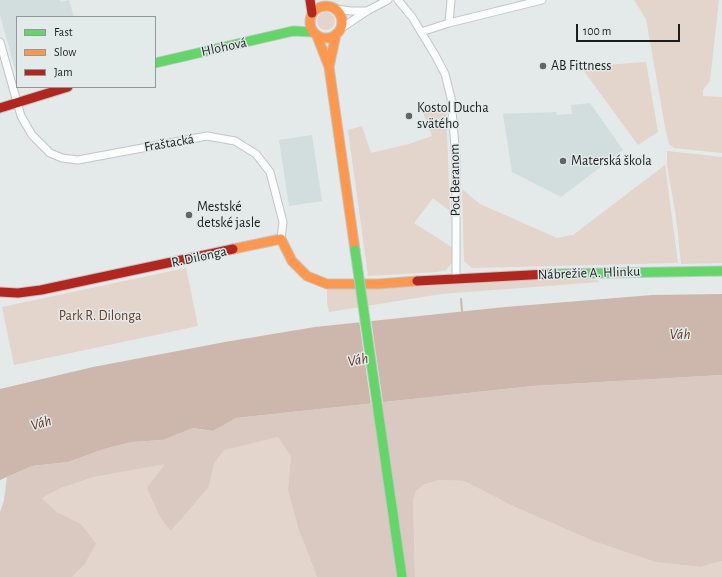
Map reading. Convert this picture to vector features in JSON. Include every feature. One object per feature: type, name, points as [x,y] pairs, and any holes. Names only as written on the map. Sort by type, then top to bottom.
[{"type":"main road","points":[[310,0],[311,16],[315,34],[329,66],[402,577]]},
{"type":"main road","points":[[311,16],[319,7],[329,5],[342,20],[329,66]]},
{"type":"main road","name":"Hlohová","points":[[293,31],[311,16]]},
{"type":"main road","name":"Hlohová","points":[[156,63],[293,31],[315,34]]},
{"type":"main road","points":[[315,34],[328,38],[338,32]]},
{"type":"main road","points":[[0,108],[65,88]]},
{"type":"main road","name":"Nábrežie A. Hlinku","points":[[281,239],[292,261],[307,276],[326,284],[378,284],[456,278],[569,273],[722,272]]},
{"type":"main road","name":"R. Dilonga","points":[[0,292],[18,293],[41,290],[281,239]]},
{"type":"street","points":[[338,32],[367,11],[388,0]]},
{"type":"street","name":"Pod Beranom","points":[[398,0],[422,32],[445,74],[453,110],[456,159],[456,278]]},
{"type":"street","points":[[449,23],[451,0]]},
{"type":"street","points":[[422,32],[449,23],[542,0]]},
{"type":"street","points":[[329,5],[351,11],[367,11]]},
{"type":"street","name":"Fraštacká","points":[[0,42],[21,116],[32,135],[50,153],[62,158],[78,160],[208,136],[227,138],[243,144],[261,159],[273,180],[283,222],[281,239]]},
{"type":"shaded area","points":[[0,0],[60,0],[61,2],[69,0],[74,16],[16,16],[16,72],[0,15]]},
{"type":"shaded area","points":[[590,103],[623,150],[561,197],[512,172],[503,114],[556,112],[557,115],[572,114],[571,105]]},
{"type":"shaded area","points":[[312,135],[322,201],[289,206],[279,140]]},
{"type":"shaded area","points":[[722,375],[722,561],[700,567],[655,562],[593,541],[515,507],[464,481],[439,480],[423,485],[416,491],[413,500],[415,577],[317,577],[298,528],[288,490],[291,456],[278,437],[224,450],[214,464],[209,487],[171,531],[160,517],[147,488],[165,464],[94,477],[61,488],[42,498],[57,512],[81,524],[96,544],[84,565],[72,577],[0,577],[0,512],[4,500],[7,477],[32,466],[68,462],[104,449],[132,442],[163,440],[193,428],[213,431],[236,418],[533,386]]},
{"type":"green space","points":[[634,0],[719,0],[710,81],[703,90],[703,96],[722,97],[722,153],[674,148],[669,144],[646,19]]},
{"type":"green space","points":[[322,12],[330,12],[335,17],[333,28],[330,30],[322,30],[317,25],[317,17]]},
{"type":"green space","points":[[646,62],[658,132],[638,145],[581,67]]},
{"type":"green space","points":[[446,106],[450,211],[433,198],[414,223],[453,248],[452,263],[446,270],[437,272],[368,276],[348,130],[362,126],[371,153],[409,144],[432,136],[423,112]]},
{"type":"green space","points":[[667,151],[722,157],[722,263],[681,264],[676,217],[667,165]]},
{"type":"green space","points":[[665,165],[678,263],[472,268],[464,261],[462,189],[480,204],[557,238],[573,235]]},
{"type":"green space","name":"Park R. Dilonga","points":[[186,268],[198,326],[14,365],[2,307]]},
{"type":"green space","points":[[579,278],[598,280],[599,282],[441,294],[329,312],[327,302],[327,289],[376,289]]},
{"type":"green space","points":[[278,437],[291,456],[288,490],[298,528],[317,577],[72,577],[84,565],[81,524],[57,512],[42,498],[61,488],[94,477],[165,463],[171,531],[209,487],[214,464],[224,449]]},
{"type":"green space","points":[[439,480],[464,481],[515,507],[593,541],[655,562],[700,567],[722,561],[722,577],[415,577],[413,500],[416,491],[423,485]]},
{"type":"water","name":"Váh","points":[[722,294],[722,375],[533,386],[236,418],[213,431],[193,428],[163,440],[132,442],[104,449],[68,462],[32,466],[0,480],[0,389],[93,367],[315,327],[505,307],[652,295]]},
{"type":"pier","points":[[371,319],[383,403],[371,405],[359,320]]},
{"type":"waterway","points":[[461,299],[462,311]]},
{"type":"traffic: fast","points":[[156,63],[293,31],[313,32]]},
{"type":"traffic: fast","points":[[355,250],[402,577]]},
{"type":"traffic: fast","points":[[549,274],[722,271]]},
{"type":"traffic: slow","points":[[323,6],[329,6],[338,10],[342,22],[338,34],[329,38],[323,38],[314,34],[310,25],[310,19],[314,10],[323,6]]},
{"type":"traffic: slow","points":[[329,67],[336,34]]},
{"type":"traffic: slow","points":[[317,36],[329,67],[355,250]]},
{"type":"traffic: slow","points":[[233,249],[281,239],[292,261],[307,276],[327,284],[378,284],[417,281]]},
{"type":"traffic: jam","points":[[310,0],[312,13]]},
{"type":"traffic: jam","points":[[0,108],[65,88]]},
{"type":"traffic: jam","points":[[0,292],[18,293],[41,290],[233,249]]},
{"type":"traffic: jam","points":[[417,281],[549,274]]},
{"type":"place","name":"AB Fittness","points":[[543,66]]},
{"type":"place","name":"Kostol Ducha svätého","points":[[409,116]]},
{"type":"place","name":"Materská škola","points":[[563,161]]},
{"type":"place","name":"Mestské detské jasle","points":[[189,215]]}]
